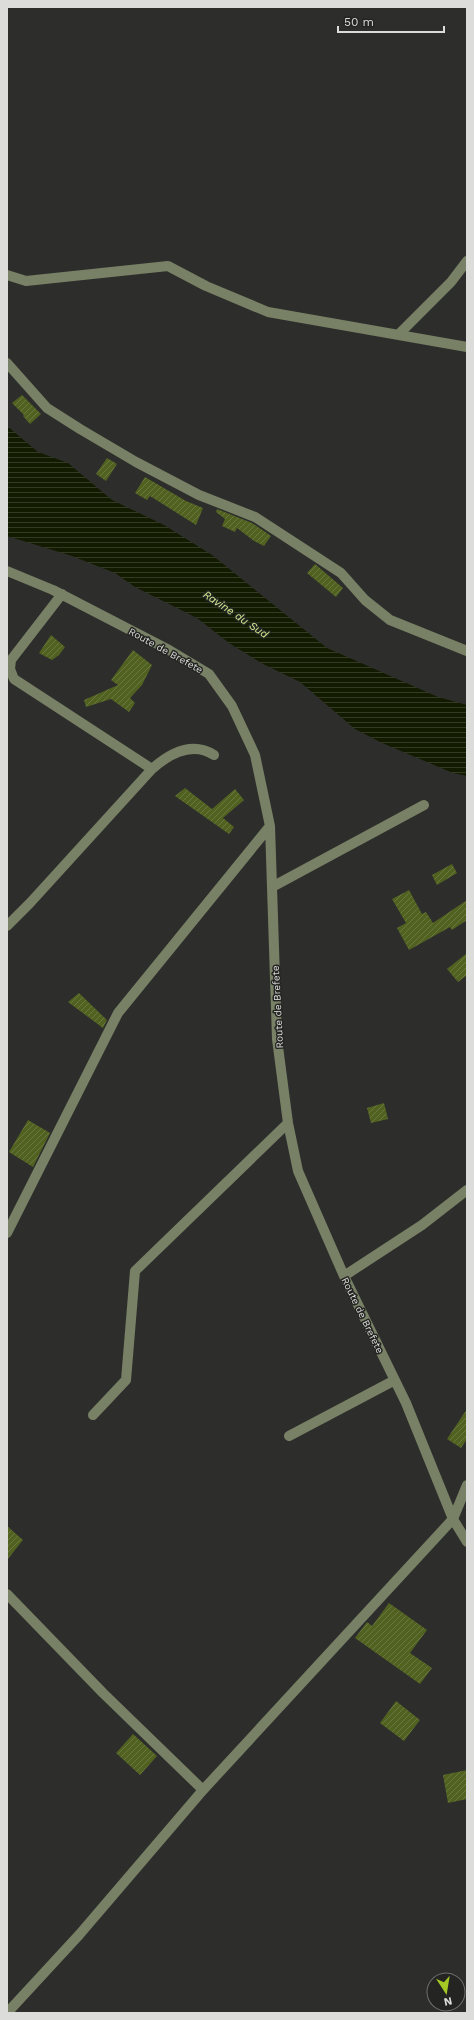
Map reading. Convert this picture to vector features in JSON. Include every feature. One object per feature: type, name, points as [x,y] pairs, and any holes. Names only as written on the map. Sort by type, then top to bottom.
[{"type":"street","points":[[398,335],[451,282],[467,261]]},
{"type":"street","points":[[7,275],[26,281],[168,266],[206,286],[268,312],[467,347]]},
{"type":"street","points":[[7,364],[48,408],[80,429],[136,462],[199,495],[255,517],[341,573],[365,600],[390,620],[467,650]]},
{"type":"street","name":"Route de Brefete","points":[[7,571],[62,594],[169,650],[209,674],[232,706],[255,756],[270,826],[277,1039],[288,1123],[298,1170],[344,1276],[395,1380],[454,1519],[467,1542]]},
{"type":"street","points":[[62,594],[11,660],[10,669],[14,679],[152,768]]},
{"type":"street","points":[[7,926],[30,903],[152,768],[166,756],[177,751],[190,749],[206,750],[214,756]]},
{"type":"street","points":[[272,887],[424,805]]},
{"type":"street","points":[[7,1233],[118,1013],[270,826]]},
{"type":"street","points":[[93,1416],[126,1380],[135,1271],[288,1123]]},
{"type":"street","points":[[344,1276],[422,1225],[467,1190]]},
{"type":"street","points":[[289,1436],[395,1380]]},
{"type":"street","points":[[7,2013],[78,1935],[203,1790],[454,1519],[467,1485]]},
{"type":"street","points":[[7,1594],[103,1693],[203,1790]]},
{"type":"water","name":"Ravine du Sud","points":[[7,426],[38,452],[68,463],[112,500],[164,525],[212,555],[327,648],[438,697],[467,705],[467,776],[453,773],[382,743],[355,729],[300,682],[263,664],[229,643],[197,618],[135,587],[115,573],[72,556],[7,536]]},
{"type":"building","points":[[22,395],[41,414],[30,424],[23,416],[24,415],[12,403]]},
{"type":"building","points":[[107,458],[117,464],[106,481],[96,474]]},
{"type":"building","points":[[145,477],[186,501],[203,508],[196,525],[150,496],[147,500],[135,493]]},
{"type":"building","points":[[217,509],[252,523],[271,536],[264,546],[254,541],[237,528],[235,532],[222,526],[225,519],[216,512]]},
{"type":"building","points":[[315,564],[343,588],[336,597],[307,573]]},
{"type":"building","points":[[51,635],[65,647],[59,655],[52,660],[39,653]]},
{"type":"building","points":[[133,650],[152,665],[142,685],[130,698],[135,703],[129,712],[111,699],[86,707],[84,700],[118,685],[111,680]]},
{"type":"building","points":[[185,788],[212,809],[235,789],[244,800],[223,818],[234,827],[229,834],[175,796]]},
{"type":"building","points":[[452,864],[457,873],[437,885],[432,875]]},
{"type":"building","points":[[409,890],[422,914],[426,912],[433,923],[467,900],[467,920],[452,930],[450,927],[409,950],[397,928],[406,923],[392,899]]},
{"type":"building","points":[[467,953],[467,975],[458,982],[447,969]]},
{"type":"building","points":[[79,993],[107,1020],[103,1028],[68,1002]]},
{"type":"building","points":[[384,1103],[388,1119],[371,1123],[367,1108]]},
{"type":"building","points":[[28,1120],[50,1133],[33,1167],[9,1152]]},
{"type":"building","points":[[467,1409],[467,1439],[461,1448],[447,1439]]},
{"type":"building","points":[[7,1526],[23,1540],[7,1560]]},
{"type":"building","points":[[389,1603],[427,1630],[410,1653],[432,1668],[420,1684],[355,1638],[367,1622],[372,1626]]},
{"type":"building","points":[[396,1701],[420,1720],[404,1741],[380,1723]]},
{"type":"building","points":[[133,1734],[157,1756],[140,1775],[116,1753]]},
{"type":"building","points":[[467,1770],[467,1799],[448,1803],[443,1775]]}]
